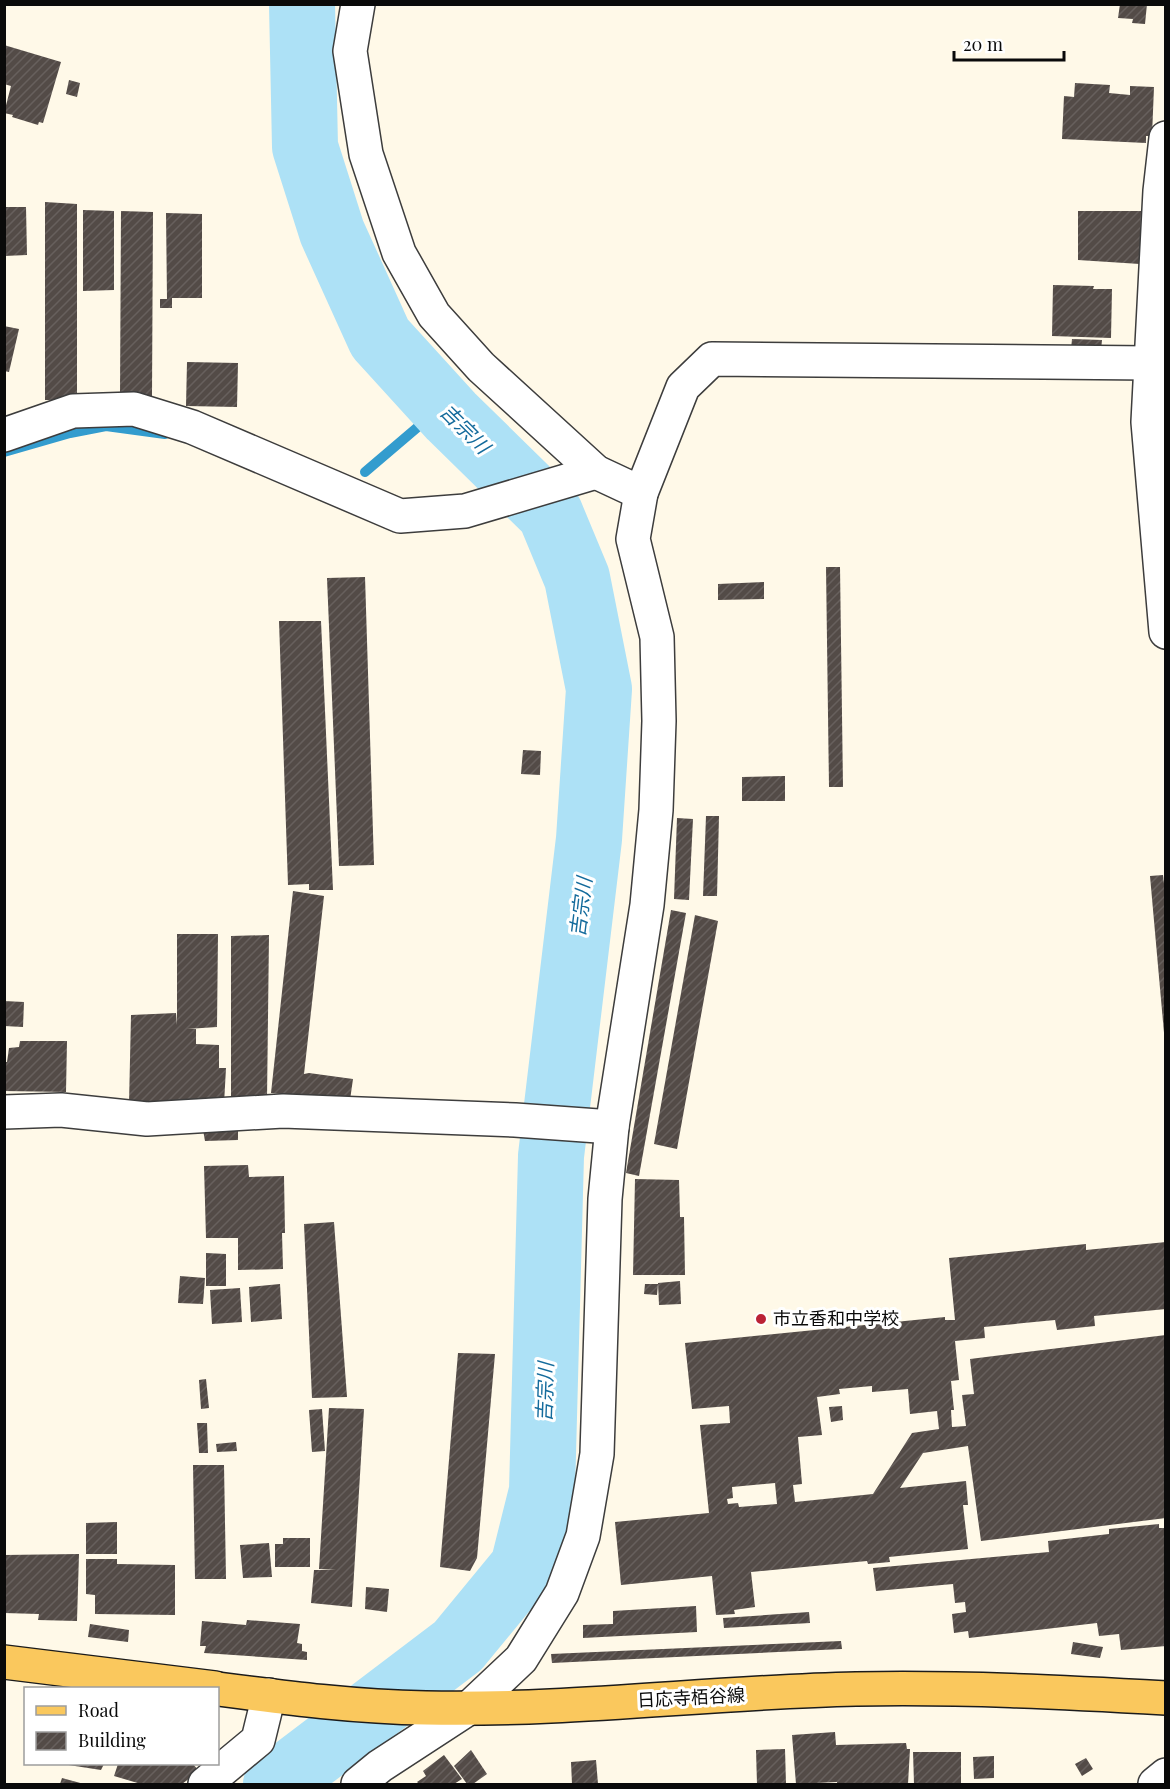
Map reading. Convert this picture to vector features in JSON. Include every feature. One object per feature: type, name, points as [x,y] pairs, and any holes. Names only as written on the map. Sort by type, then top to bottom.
[{"type":"main road","name":"日応寺栢谷線","points":[[4,1662],[200,1687]]},
{"type":"main road","name":"日応寺栢谷線","points":[[219,1689],[324,1702],[425,1708],[538,1707],[854,1689],[1026,1689],[1166,1698]]},
{"type":"street","points":[[358,4],[350,51],[366,154],[399,253],[434,315],[582,476],[641,493]]},
{"type":"street","points":[[1166,138],[1160,191],[1148,422],[1166,632]]},
{"type":"street","points":[[358,1785],[380,1766],[469,1708],[521,1659],[562,1593],[583,1536],[597,1454],[605,1199],[603,1127],[647,905],[656,810],[659,721],[657,637],[633,539],[641,493],[683,387],[712,359],[1150,363]]},
{"type":"street","points":[[4,435],[73,411],[134,409],[192,427],[400,516],[465,511],[582,476]]},
{"type":"street","points":[[4,1112],[61,1110],[147,1119],[283,1111],[515,1120],[603,1127]]},
{"type":"street","points":[[205,1785],[258,1740],[269,1695]]},
{"type":"street","points":[[1155,1785],[1166,1775]]},
{"type":"building","points":[[1120,4],[1147,4],[1145,24],[1132,23],[1133,19],[1118,18]]},
{"type":"building","points":[[4,45],[61,62],[43,123],[39,122],[38,125],[4,113],[11,86],[4,84]]},
{"type":"building","points":[[69,80],[80,83],[77,97],[66,94]]},
{"type":"building","points":[[1075,83],[1110,85],[1109,93],[1130,95],[1130,86],[1154,87],[1152,136],[1146,136],[1146,143],[1062,139],[1064,96],[1074,97]]},
{"type":"building","points":[[45,202],[77,204],[77,400],[45,400]]},
{"type":"building","points":[[4,207],[26,207],[27,255],[4,256]]},
{"type":"building","points":[[83,210],[114,211],[114,290],[83,291]]},
{"type":"building","points":[[121,211],[153,212],[152,396],[120,395]]},
{"type":"building","points":[[1078,211],[1141,211],[1140,264],[1078,260]]},
{"type":"building","points":[[166,213],[202,214],[202,298],[172,298],[172,308],[160,308],[160,299],[167,299]]},
{"type":"building","points":[[1053,285],[1112,289],[1111,338],[1052,336]]},
{"type":"building","points":[[4,326],[19,329],[9,372],[4,371]]},
{"type":"building","points":[[1072,339],[1102,340],[1101,350],[1071,349]]},
{"type":"building","points":[[187,362],[238,363],[237,407],[186,406]]},
{"type":"building","points":[[826,567],[840,567],[843,787],[829,787]]},
{"type":"building","points":[[365,577],[374,865],[339,866],[327,578]]},
{"type":"building","points":[[764,582],[764,599],[718,600],[718,584]]},
{"type":"building","points":[[279,621],[321,621],[333,890],[309,890],[309,884],[288,885]]},
{"type":"building","points":[[523,750],[541,751],[540,775],[521,774]]},
{"type":"building","points":[[785,776],[785,801],[742,801],[742,777]]},
{"type":"building","points":[[706,816],[719,816],[717,896],[703,896]]},
{"type":"building","points":[[677,818],[693,819],[689,900],[674,899]]},
{"type":"building","points":[[1163,875],[1166,901],[1166,1033],[1164,1033],[1150,876]]},
{"type":"building","points":[[293,891],[324,896],[304,1074],[353,1079],[350,1100],[271,1093]]},
{"type":"building","points":[[671,910],[686,913],[639,1176],[626,1173]]},
{"type":"building","points":[[695,915],[718,921],[677,1149],[654,1144]]},
{"type":"building","points":[[177,934],[218,934],[217,1027],[187,1029],[196,1029],[196,1044],[219,1045],[219,1068],[226,1068],[224,1104],[129,1104],[131,1015],[176,1013],[177,1025]]},
{"type":"building","points":[[269,935],[267,1099],[231,1100],[231,936]]},
{"type":"building","points":[[4,1001],[24,1002],[23,1027],[4,1026]]},
{"type":"building","points":[[20,1041],[67,1041],[66,1092],[4,1091],[4,1062],[7,1062],[9,1048],[19,1047]]},
{"type":"building","points":[[203,1130],[238,1130],[238,1140],[205,1141]]},
{"type":"building","points":[[248,1165],[249,1177],[284,1176],[283,1269],[238,1270],[238,1238],[206,1238],[204,1166]]},
{"type":"building","points":[[635,1179],[679,1180],[680,1217],[684,1217],[685,1275],[633,1275]]},
{"type":"building","points":[[334,1222],[347,1397],[312,1398],[304,1224]]},
{"type":"building","points":[[1166,1242],[1166,1309],[1094,1316],[1095,1326],[1057,1330],[1055,1320],[984,1327],[985,1338],[955,1341],[959,1380],[951,1381],[954,1410],[951,1410],[952,1427],[966,1426],[962,1395],[974,1394],[970,1359],[1166,1335],[1166,1518],[981,1541],[968,1446],[923,1453],[900,1488],[966,1481],[968,1505],[963,1505],[968,1549],[889,1557],[890,1562],[868,1564],[867,1561],[751,1572],[755,1607],[734,1610],[735,1614],[716,1615],[712,1576],[621,1585],[615,1522],[709,1513],[700,1425],[730,1423],[729,1406],[692,1409],[685,1343],[945,1317],[945,1320],[955,1320],[949,1258],[1086,1244],[1086,1250]],"holes":[[[872,1386],[872,1392],[908,1389],[910,1414],[937,1411],[939,1429],[912,1433],[873,1494],[795,1502],[793,1485],[802,1484],[798,1437],[822,1435],[817,1397],[840,1394],[839,1389]],[[775,1483],[777,1504],[739,1507],[738,1503],[728,1504],[727,1499],[733,1498],[732,1487]]]},
{"type":"building","points":[[206,1253],[226,1254],[226,1286],[206,1286]]},
{"type":"building","points":[[180,1276],[205,1278],[203,1304],[178,1303]]},
{"type":"building","points":[[680,1281],[681,1304],[659,1305],[658,1283]]},
{"type":"building","points":[[280,1284],[282,1319],[251,1322],[249,1287]]},
{"type":"building","points":[[645,1284],[658,1284],[657,1295],[644,1294]]},
{"type":"building","points":[[240,1288],[242,1322],[212,1324],[210,1290]]},
{"type":"building","points":[[458,1353],[495,1354],[477,1558],[470,1571],[440,1567]]},
{"type":"building","points":[[206,1379],[209,1408],[201,1409],[199,1380]]},
{"type":"building","points":[[842,1406],[843,1420],[831,1422],[829,1407]]},
{"type":"building","points":[[329,1408],[364,1409],[352,1607],[311,1603],[314,1570],[336,1570],[319,1569]]},
{"type":"building","points":[[322,1409],[325,1451],[312,1452],[309,1410]]},
{"type":"building","points":[[197,1423],[207,1423],[208,1453],[199,1453]]},
{"type":"building","points":[[236,1442],[237,1451],[217,1452],[216,1444]]},
{"type":"building","points":[[193,1465],[224,1465],[226,1579],[195,1579]]},
{"type":"building","points":[[117,1522],[117,1554],[86,1554],[86,1523]]},
{"type":"building","points":[[1159,1524],[1159,1528],[1166,1528],[1166,1646],[1121,1650],[1119,1634],[1099,1636],[1097,1623],[969,1638],[968,1631],[954,1633],[952,1614],[966,1612],[965,1602],[955,1603],[953,1584],[876,1591],[873,1568],[1049,1552],[1048,1541],[1109,1534],[1109,1529]]},
{"type":"building","points":[[283,1538],[310,1538],[310,1567],[275,1567],[275,1544],[283,1544]]},
{"type":"building","points":[[269,1543],[272,1577],[243,1578],[240,1545]]},
{"type":"building","points":[[79,1554],[77,1621],[38,1620],[39,1614],[4,1613],[4,1555]]},
{"type":"building","points":[[86,1559],[117,1559],[117,1564],[175,1565],[175,1615],[95,1614],[95,1595],[86,1594]]},
{"type":"building","points":[[366,1587],[389,1589],[387,1612],[365,1609]]},
{"type":"building","points":[[696,1606],[697,1632],[583,1638],[583,1625],[613,1624],[613,1611]]},
{"type":"building","points":[[809,1612],[810,1623],[724,1628],[723,1618]]},
{"type":"building","points":[[247,1620],[300,1624],[297,1643],[302,1644],[302,1651],[307,1652],[307,1660],[204,1653],[206,1646],[200,1646],[202,1621],[246,1625]]},
{"type":"building","points":[[90,1624],[129,1630],[128,1642],[88,1637]]},
{"type":"building","points":[[841,1641],[842,1649],[552,1663],[551,1654]]},
{"type":"building","points":[[1073,1642],[1103,1647],[1100,1658],[1071,1654]]},
{"type":"building","points":[[835,1732],[836,1745],[906,1743],[907,1749],[910,1749],[908,1784],[837,1784],[837,1782],[796,1784],[792,1735]]},
{"type":"building","points":[[785,1749],[786,1784],[757,1784],[756,1750]]},
{"type":"building","points":[[471,1750],[487,1774],[473,1784],[467,1784],[454,1766]]},
{"type":"building","points":[[913,1752],[961,1752],[961,1784],[914,1784]]},
{"type":"building","points":[[444,1755],[462,1779],[454,1784],[419,1784],[417,1782],[426,1776],[423,1771]]},
{"type":"building","points":[[994,1756],[994,1778],[974,1779],[973,1757]]},
{"type":"building","points":[[1086,1758],[1093,1769],[1082,1776],[1075,1764]]},
{"type":"building","points":[[596,1760],[598,1784],[572,1784],[571,1762]]},
{"type":"building","points":[[68,1765],[104,1765],[101,1770]]},
{"type":"building","points":[[118,1765],[194,1765],[199,1771],[182,1784],[141,1784],[114,1776]]},
{"type":"building","points":[[62,1778],[84,1784],[60,1784]]},
{"type":"waterway","name":"吉宗川","points":[[276,1784],[458,1646],[523,1567],[542,1491],[551,1156],[589,839],[599,689],[577,578],[550,513],[451,416],[380,338],[332,232],[305,147],[302,4]]},
{"type":"waterway","points":[[365,472],[419,426],[418,379]]},
{"type":"waterway","points":[[4,452],[70,433],[106,426],[165,434]]},
{"type":"place","name":"市立香和中学校","points":[[761,1319]]}]
